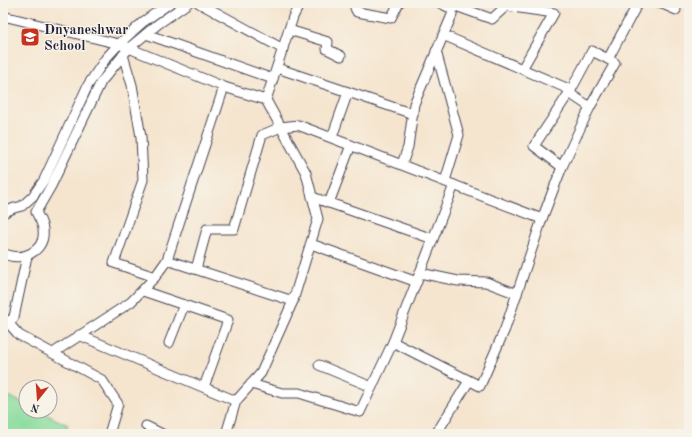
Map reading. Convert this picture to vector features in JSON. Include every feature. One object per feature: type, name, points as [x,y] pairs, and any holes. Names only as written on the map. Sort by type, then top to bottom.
[{"type":"street","points":[[3,213],[22,206],[33,196],[44,180],[88,85],[106,58],[143,22],[170,3]]},
{"type":"street","points":[[36,212],[51,186],[101,82],[129,48],[188,3]]},
{"type":"street","points":[[200,3],[283,49]]},
{"type":"street","points":[[266,100],[289,30],[300,3]]},
{"type":"street","points":[[357,3],[355,8],[357,12],[391,18],[399,3]]},
{"type":"street","points":[[440,3],[492,19],[505,4],[554,13],[522,69]]},
{"type":"street","points":[[608,59],[638,3]]},
{"type":"street","points":[[660,3],[676,10]]},
{"type":"street","points":[[402,164],[408,147],[414,104],[452,15],[453,6]]},
{"type":"street","points":[[3,16],[119,44],[224,87],[266,100],[306,173],[318,219],[311,244],[293,301],[261,373],[236,401],[226,434]]},
{"type":"street","points":[[289,30],[328,42],[328,49],[340,56]]},
{"type":"street","points":[[146,34],[273,78]]},
{"type":"street","points":[[443,35],[522,69],[570,92],[590,107]]},
{"type":"street","points":[[393,342],[480,386],[505,330],[542,219],[562,167],[590,107],[615,63],[592,51],[570,92],[534,146],[562,167]]},
{"type":"street","points":[[436,52],[460,135],[445,181]]},
{"type":"street","points":[[123,55],[132,85],[141,137],[143,180],[114,262],[155,277]]},
{"type":"street","points":[[277,68],[413,114]]},
{"type":"street","points":[[53,353],[131,302],[155,277],[167,260],[224,87]]},
{"type":"street","points":[[332,137],[348,92]]},
{"type":"street","points":[[196,269],[207,229],[234,229],[262,136],[281,127],[298,125],[351,144],[542,219]]},
{"type":"street","points":[[329,203],[351,144]]},
{"type":"street","points":[[251,384],[282,393],[299,393],[360,412],[393,342],[454,185]]},
{"type":"street","points":[[312,197],[433,239]]},
{"type":"street","points":[[3,253],[13,257],[27,256],[34,252],[43,238],[44,230],[36,212],[22,206]]},
{"type":"street","points":[[311,244],[418,277],[486,282],[517,294]]},
{"type":"street","points":[[27,256],[14,317],[6,320],[19,335],[102,380],[118,404],[109,434]]},
{"type":"street","points":[[167,260],[293,301]]},
{"type":"street","points":[[143,291],[228,320],[204,387]]},
{"type":"street","points":[[169,343],[184,304]]},
{"type":"street","points":[[79,335],[236,401]]},
{"type":"street","points":[[319,365],[372,387]]},
{"type":"street","points":[[436,434],[469,381]]},
{"type":"street","points":[[146,426],[162,434]]},
{"type":"green space","points":[[3,393],[18,401],[18,419],[56,419],[68,425],[63,434],[3,434]]},
{"type":"place","name":"Dnyaneshwar School","points":[[30,37]]}]
